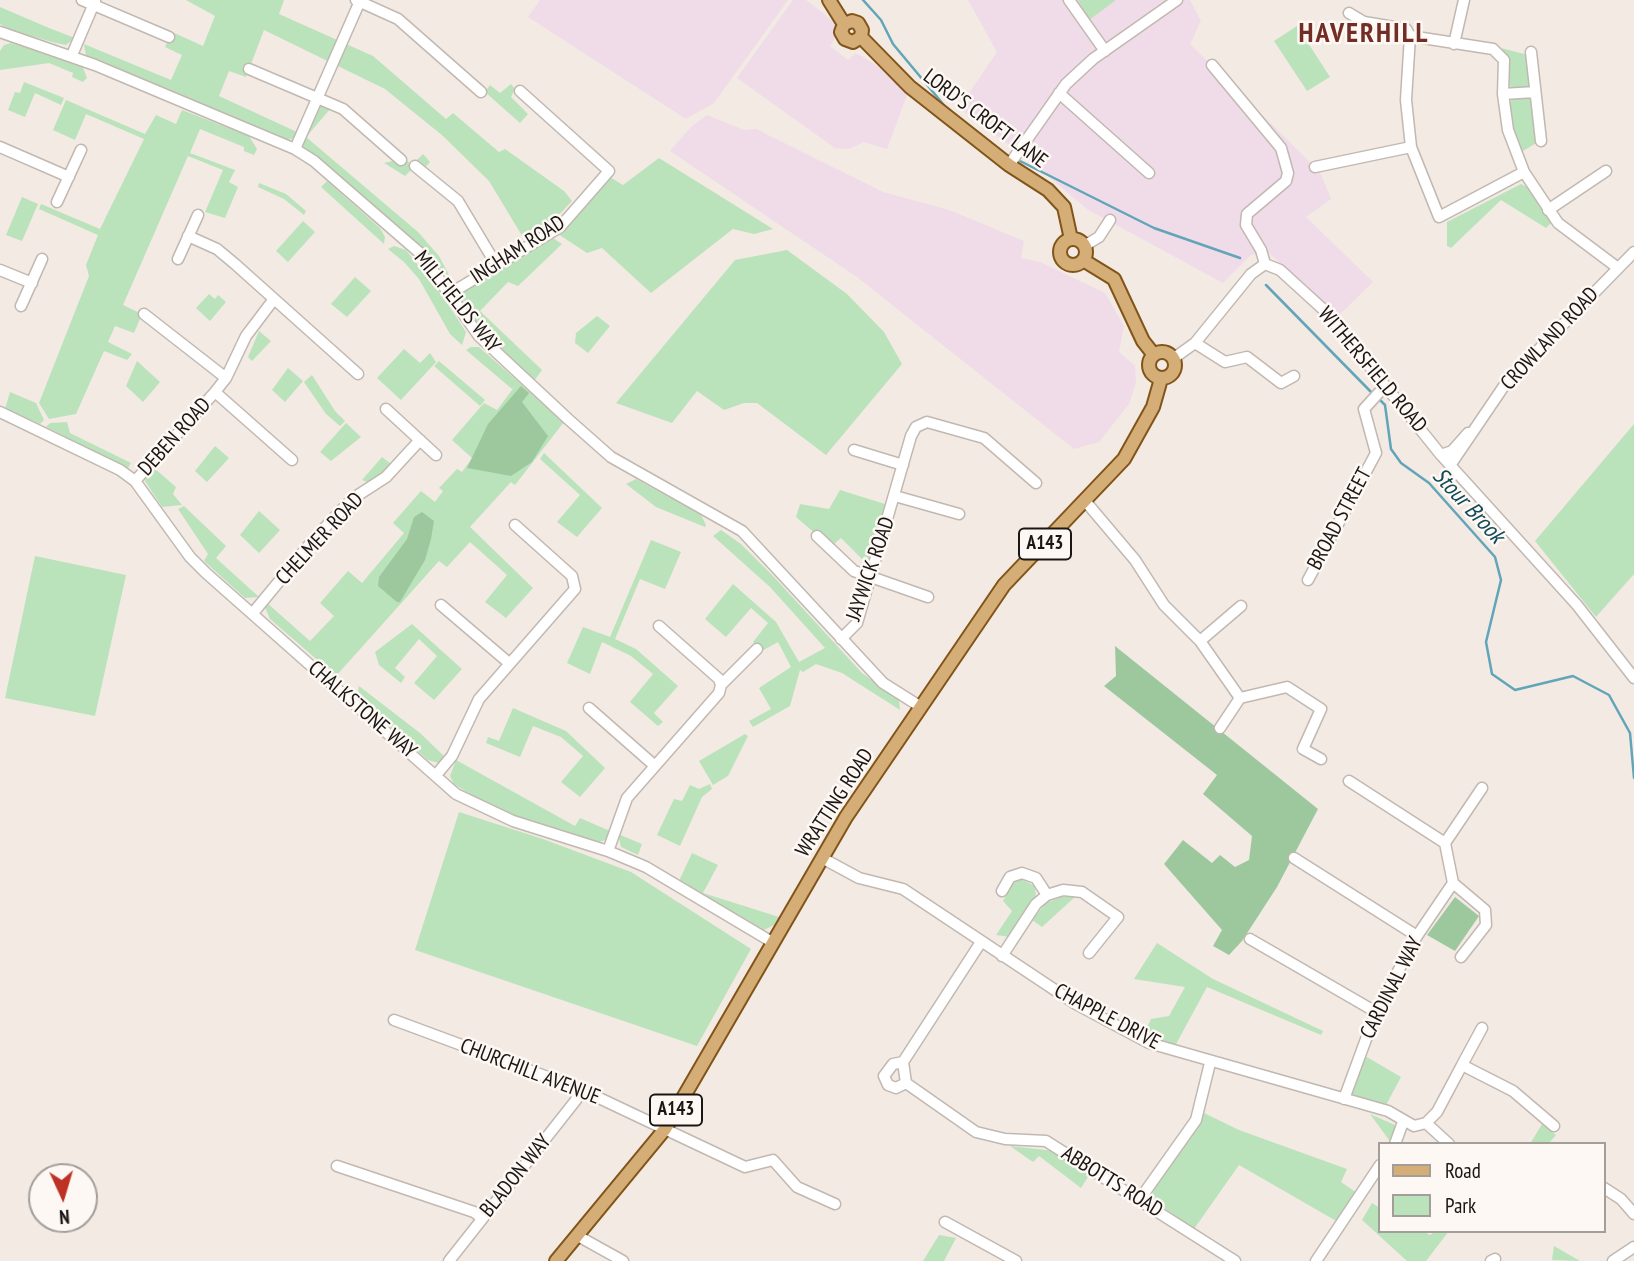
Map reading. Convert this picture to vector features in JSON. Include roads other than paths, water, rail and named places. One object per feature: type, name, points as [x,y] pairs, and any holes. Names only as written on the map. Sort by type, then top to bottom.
[{"type":"main road","name":"LORD'S CROFT LANE","points":[[829,0],[844,23],[841,32],[845,39],[853,42],[861,37],[910,87],[1009,164],[1048,190],[1063,206],[1071,239]]},
{"type":"main road","points":[[1071,239],[1084,246],[1083,260],[1073,265],[1060,256],[1060,247],[1071,239]]},
{"type":"main road","points":[[1083,260],[1114,279],[1143,341],[1154,355]]},
{"type":"main road","points":[[1161,379],[1150,370],[1150,359],[1165,352],[1174,358]]},
{"type":"main road","name":"WRATTING ROAD","points":[[555,1261],[665,1129],[821,858],[1004,586],[1124,459],[1153,407],[1161,379],[1173,373],[1174,358]]},
{"type":"street","points":[[82,0],[94,2],[169,37]]},
{"type":"street","points":[[1069,0],[1104,52]]},
{"type":"street","points":[[1009,164],[1066,84],[1104,52],[1177,0]]},
{"type":"street","points":[[1454,44],[1464,0]]},
{"type":"street","points":[[295,149],[358,1],[398,19],[481,92]]},
{"type":"street","points":[[72,55],[94,2]]},
{"type":"street","points":[[1349,13],[1364,22],[1406,29],[1410,36],[1406,100],[1411,147],[1438,217],[1524,172]]},
{"type":"street","points":[[1410,36],[1493,49],[1504,60],[1503,94],[1508,130],[1524,172],[1558,223],[1618,268]]},
{"type":"street","name":"MILLFIELDS WAY","points":[[1,37],[72,55],[295,149],[331,173],[421,254],[479,336],[611,457],[741,531],[758,546],[883,683],[921,707]]},
{"type":"street","points":[[1531,52],[1541,141]]},
{"type":"street","points":[[1174,358],[1195,343],[1251,274],[1265,264],[1261,250],[1246,225],[1247,214],[1282,188],[1288,173],[1281,148],[1212,65]]},
{"type":"street","points":[[249,69],[343,109],[401,160]]},
{"type":"street","name":"INGHAM ROAD","points":[[451,293],[560,227],[609,171],[520,91]]},
{"type":"street","points":[[1503,94],[1535,92]]},
{"type":"street","points":[[1059,93],[1149,173]]},
{"type":"street","points":[[0,147],[69,177]]},
{"type":"street","points":[[1315,167],[1411,147]]},
{"type":"street","points":[[57,202],[81,150]]},
{"type":"street","points":[[415,166],[458,201],[497,266]]},
{"type":"street","points":[[1548,210],[1606,171]]},
{"type":"street","points":[[178,259],[198,215]]},
{"type":"street","points":[[1084,246],[1099,237],[1110,220]]},
{"type":"street","points":[[188,236],[216,249],[358,373]]},
{"type":"street","name":"CROWLAND ROAD","points":[[1441,454],[1452,451],[1506,383],[1634,252]]},
{"type":"street","points":[[22,306],[42,259]]},
{"type":"street","name":"WITHERSFIELD ROAD","points":[[1265,264],[1280,270],[1325,311],[1441,454],[1577,605],[1634,678]]},
{"type":"street","points":[[0,270],[32,283]]},
{"type":"street","name":"DEBEN ROAD","points":[[135,481],[226,378],[246,336],[274,299]]},
{"type":"street","name":"DEBEN ROAD","points":[[144,314],[226,378]]},
{"type":"street","points":[[1195,343],[1225,362],[1247,357],[1282,383],[1294,376]]},
{"type":"street","name":"BROAD STREET","points":[[1308,580],[1376,453],[1364,409],[1385,386]]},
{"type":"street","name":"DEBEN ROAD","points":[[215,392],[292,460]]},
{"type":"street","points":[[386,409],[436,454]]},
{"type":"street","name":"CHALKSTONE WAY","points":[[0,412],[120,470],[135,481],[190,557],[456,794],[498,815],[608,851],[646,867],[772,942]]},
{"type":"street","name":"JAYWICK ROAD","points":[[841,639],[857,623],[911,436],[916,427],[927,422],[984,438],[1036,483]]},
{"type":"street","name":"CROWLAND ROAD","points":[[1451,464],[1464,447],[1471,430]]},
{"type":"street","name":"CHELMER ROAD","points":[[253,613],[313,539],[352,499],[386,477],[419,440]]},
{"type":"street","points":[[854,450],[903,465]]},
{"type":"street","points":[[895,496],[959,514]]},
{"type":"street","points":[[1086,502],[1135,560],[1164,605],[1200,641],[1240,698]]},
{"type":"street","points":[[436,775],[452,757],[479,699],[575,589],[572,576],[515,526]]},
{"type":"street","points":[[817,536],[854,572],[928,597]]},
{"type":"street","points":[[441,605],[509,663]]},
{"type":"street","points":[[1200,641],[1241,606]]},
{"type":"street","points":[[608,851],[627,798],[719,694],[719,679],[659,626]]},
{"type":"street","points":[[721,685],[757,649]]},
{"type":"street","points":[[1220,728],[1240,698],[1287,687],[1321,709],[1303,749],[1321,759]]},
{"type":"street","points":[[589,708],[655,766]]},
{"type":"street","points":[[1349,781],[1445,843]]},
{"type":"street","points":[[1461,957],[1486,925],[1485,910],[1453,883],[1445,843],[1482,788]]},
{"type":"street","name":"CHAPPLE DRIVE","points":[[821,858],[859,878],[903,888],[1076,1004],[1149,1043],[1210,1063],[1388,1111],[1414,1126],[1426,1123]]},
{"type":"street","points":[[1294,858],[1417,936]]},
{"type":"street","points":[[1002,891],[1010,877],[1022,873],[1036,878],[1047,895]]},
{"type":"street","name":"CARDINAL WAY","points":[[1344,1100],[1376,1013],[1417,936],[1453,883]]},
{"type":"street","points":[[1002,956],[1036,904],[1047,895],[1063,890],[1082,892],[1118,917],[1089,953]]},
{"type":"street","points":[[1250,939],[1376,1013]]},
{"type":"street","points":[[906,1083],[903,1062],[981,942]]},
{"type":"street","name":"CHURCHILL AVENUE","points":[[394,1020],[580,1089],[745,1167],[773,1160],[797,1187],[835,1204]]},
{"type":"street","points":[[1448,1142],[1426,1123],[1437,1112],[1482,1028]]},
{"type":"street","name":"ABBOTTS ROAD","points":[[903,1062],[893,1064],[884,1076],[888,1085],[896,1087],[906,1083],[976,1132],[1005,1139],[1046,1141],[1235,1261]]},
{"type":"street","points":[[1140,1199],[1196,1120],[1210,1063]]},
{"type":"street","points":[[1462,1065],[1513,1091],[1554,1126]]},
{"type":"street","name":"BLADON WAY","points":[[449,1261],[576,1100],[580,1089]]},
{"type":"street","points":[[1396,1142],[1403,1122]]},
{"type":"street","points":[[337,1166],[474,1212],[482,1218]]},
{"type":"street","points":[[1315,1261],[1378,1168]]},
{"type":"street","points":[[1606,1189],[1621,1199],[1634,1214]]},
{"type":"street","points":[[945,1222],[1016,1261]]},
{"type":"street","points":[[578,1236],[623,1261]]},
{"type":"street","points":[[1615,1261],[1634,1247]]},
{"type":"waterway","name":"Stour Brook","points":[[863,0],[881,20],[893,44],[948,110]]},
{"type":"waterway","name":"Stour Brook","points":[[1016,159],[1154,228],[1240,258]]},
{"type":"waterway","name":"Stour Brook","points":[[1266,285],[1373,394]]},
{"type":"waterway","name":"Stour Brook","points":[[1378,398],[1385,405],[1391,449],[1401,463],[1429,483],[1495,557],[1501,580],[1486,642],[1492,674],[1515,690],[1573,676],[1609,695],[1630,733],[1634,778]]},
{"type":"district","name":"HAVERHILL","points":[[1364,34]]}]
